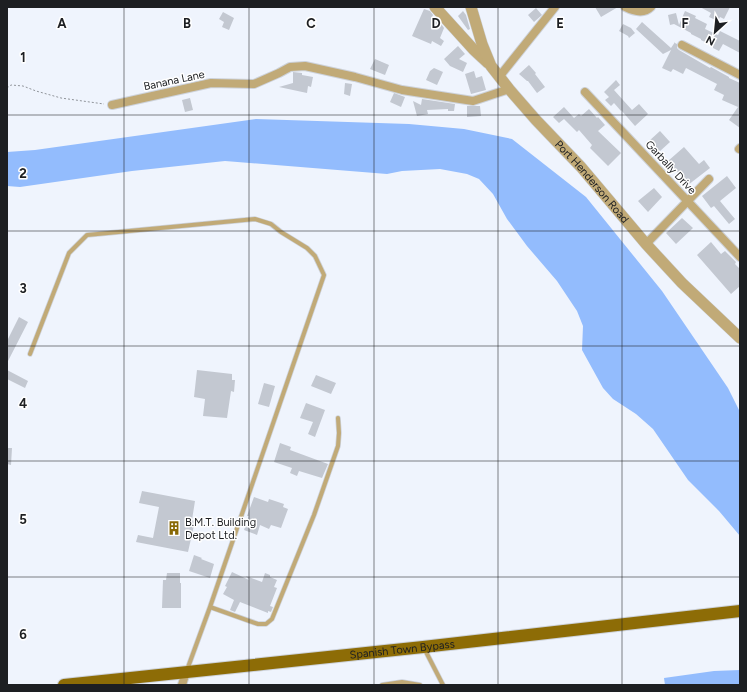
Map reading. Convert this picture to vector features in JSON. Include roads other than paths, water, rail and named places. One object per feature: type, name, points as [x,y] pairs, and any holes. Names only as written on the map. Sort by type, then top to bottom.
[{"type":"main road","name":"Spanish Town Bypass","points":[[64,685],[423,647],[740,611]]},
{"type":"street","points":[[435,7],[474,50],[491,66]]},
{"type":"street","name":"Port Henderson Road","points":[[471,7],[482,44],[491,66],[499,77],[536,120],[581,167],[646,244],[682,283],[740,338]]},
{"type":"street","points":[[499,77],[555,7]]},
{"type":"street","points":[[625,7],[632,11],[640,12],[649,10],[651,7]]},
{"type":"street","points":[[682,45],[740,75]]},
{"type":"street","name":"Banana Lane","points":[[112,105],[211,83],[254,84],[290,67],[305,66],[402,90],[473,101],[509,88]]},
{"type":"street","name":"Garbally Drive","points":[[585,92],[740,257]]},
{"type":"street","points":[[646,244],[709,179]]},
{"type":"street","points":[[182,685],[186,672]]},
{"type":"lane","points":[[30,354],[69,253],[87,234],[256,219],[272,224],[281,232],[307,248],[315,256],[324,275],[210,607],[186,672]]},
{"type":"lane","points":[[210,607],[258,624],[266,624],[272,619],[314,515],[338,446],[338,418]]},
{"type":"lane","points":[[423,647],[443,685]]},
{"type":"lane","points":[[382,685],[402,682],[420,685]]},
{"type":"water","points":[[256,119],[409,124],[464,129],[512,139],[586,197],[662,291],[728,388],[740,412],[740,536],[719,511],[688,480],[653,429],[636,414],[613,399],[603,388],[582,350],[583,326],[577,311],[557,281],[527,246],[507,219],[493,194],[479,179],[467,174],[440,169],[402,171],[387,174],[225,161],[132,171],[20,187],[7,186],[7,152],[35,150]]},
{"type":"water","points":[[740,670],[740,685],[665,685],[664,678],[714,671]]},
{"type":"place","name":"B.M.T. Building Depot Ltd.","points":[[174,528]]}]
